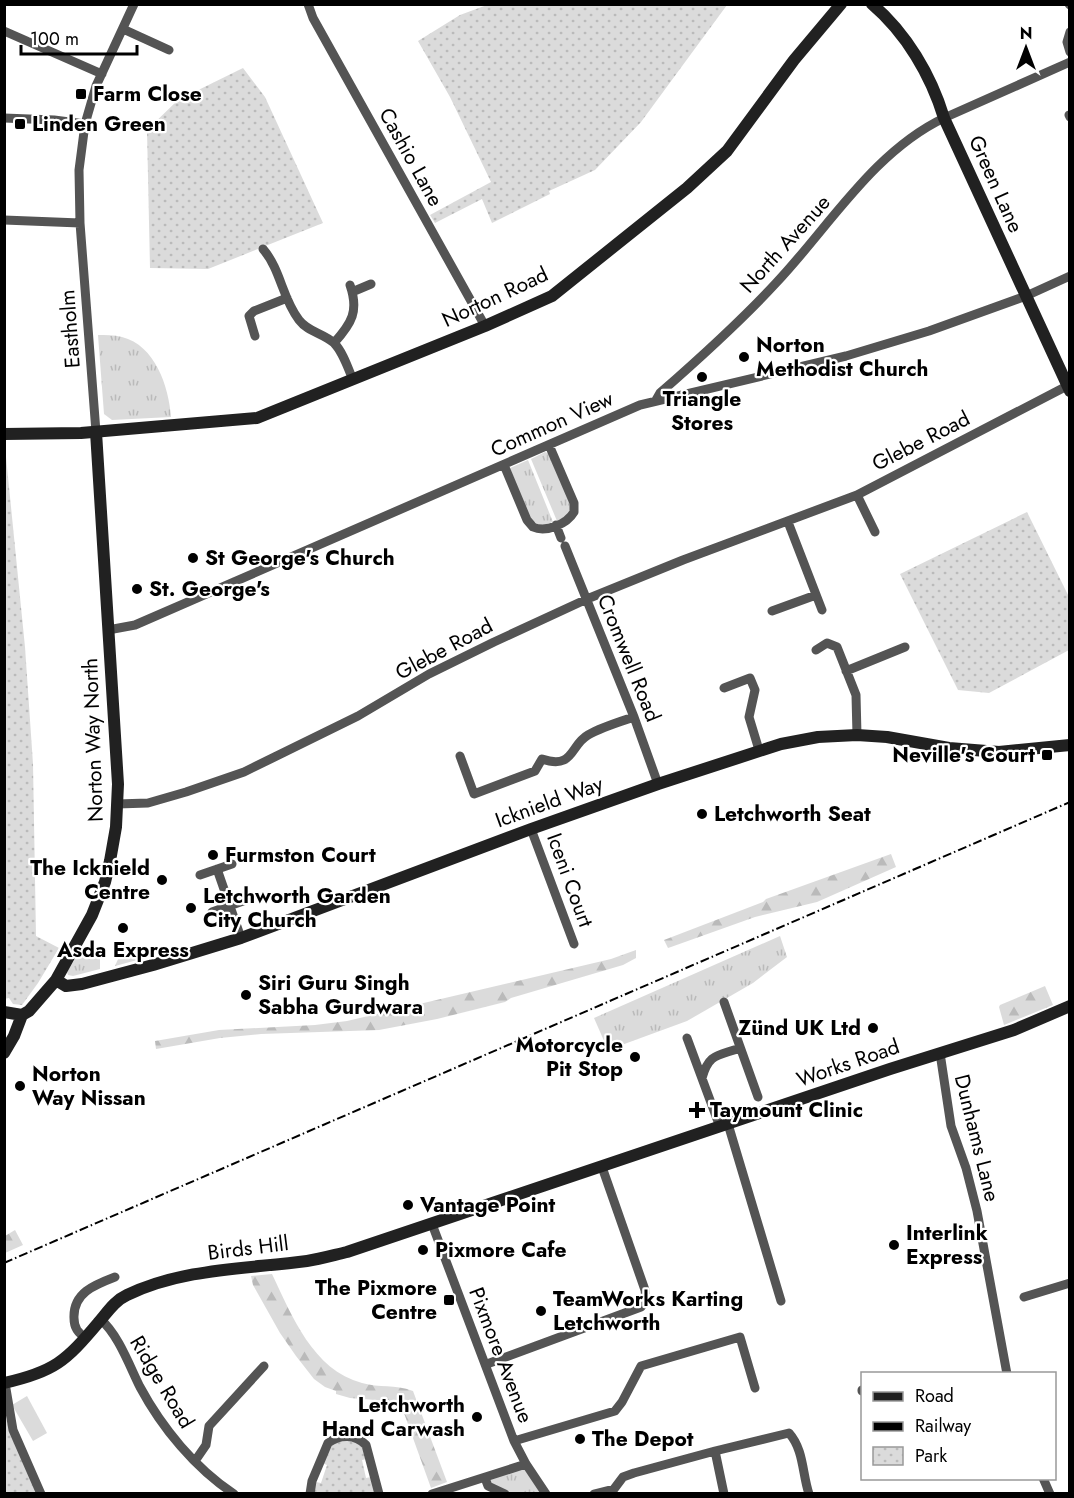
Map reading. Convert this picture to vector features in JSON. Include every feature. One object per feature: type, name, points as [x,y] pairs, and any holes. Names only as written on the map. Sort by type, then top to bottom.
[{"type":"street","name":"Eastholm","points":[[96,432],[80,223],[79,170],[85,124],[102,74],[134,4]]},
{"type":"street","name":"Cashio Lane","points":[[308,4],[313,18],[485,326]]},
{"type":"street","name":"Norton Road","points":[[4,434],[96,432],[256,418],[485,326],[552,296],[687,188],[727,151],[794,60],[841,4]]},
{"type":"street","name":"Green Lane","points":[[872,4],[884,15],[913,51],[937,98],[944,118],[1068,388]]},
{"type":"street","points":[[123,29],[169,51]]},
{"type":"street","points":[[4,31],[102,74]]},
{"type":"street","points":[[1070,32],[1067,42],[1070,52]]},
{"type":"street","name":"North Avenue","points":[[656,400],[660,393],[715,344],[777,283],[873,172],[906,141],[928,125],[1070,62]]},
{"type":"street","points":[[4,118],[85,124]]},
{"type":"street","points":[[4,220],[80,223]]},
{"type":"street","points":[[263,249],[270,257],[300,322],[312,332],[334,343],[353,380]]},
{"type":"street","name":"Common View","points":[[108,630],[135,625],[640,405],[846,356],[928,331],[1026,296],[1070,276]]},
{"type":"street","points":[[334,343],[349,324],[354,312],[356,302],[351,288],[371,284]]},
{"type":"street","points":[[255,336],[248,318],[251,313],[287,298]]},
{"type":"street","name":"Glebe Road","points":[[117,804],[148,802],[244,772],[358,716],[429,674],[587,599],[683,560],[857,495],[1068,388]]},
{"type":"street","name":"Norton Way North","points":[[4,1053],[22,1016],[56,980],[87,924],[105,882],[115,838],[117,804],[96,432]]},
{"type":"street","points":[[504,465],[527,520],[533,527],[544,529],[556,525],[571,518],[574,503],[549,445]]},
{"type":"street","points":[[857,495],[876,532]]},
{"type":"street","points":[[788,522],[822,610]]},
{"type":"street","name":"Cromwell Road","points":[[556,525],[634,717],[658,784]]},
{"type":"street","points":[[772,611],[816,595]]},
{"type":"street","points":[[816,650],[827,643],[837,647],[856,695],[857,735]]},
{"type":"street","points":[[846,671],[906,647]]},
{"type":"street","points":[[724,688],[750,678],[755,690],[749,717],[759,750]]},
{"type":"street","points":[[460,756],[474,794],[535,771],[542,759],[553,762],[566,759],[586,736],[634,717]]},
{"type":"street","name":"Icknield Way","points":[[56,980],[66,986],[82,984],[153,966],[241,938],[531,829],[759,750],[818,737],[857,735],[887,737],[949,748],[999,752],[1070,745]]},
{"type":"street","name":"Iceni Court","points":[[531,829],[574,944]]},
{"type":"street","points":[[200,875],[232,864]]},
{"type":"street","points":[[217,868],[241,938]]},
{"type":"street","points":[[212,912],[246,900]]},
{"type":"street","points":[[724,1002],[758,1097]]},
{"type":"street","name":"Works Road","points":[[432,1224],[1014,1030],[1070,1006]]},
{"type":"street","points":[[4,1012],[22,1016]]},
{"type":"street","points":[[687,1038],[724,1126],[781,1301]]},
{"type":"street","points":[[702,1078],[711,1059],[740,1048]]},
{"type":"street","name":"Dunhams Lane","points":[[940,1053],[951,1126],[966,1168],[977,1211],[1007,1372]]},
{"type":"street","points":[[487,1364],[641,1307],[646,1299],[645,1290],[602,1167]]},
{"type":"street","name":"Birds Hill","points":[[5,1383],[42,1374],[68,1356],[114,1304],[124,1296],[164,1280],[338,1254],[432,1224]]},
{"type":"street","name":"Pixmore Avenue","points":[[432,1224],[487,1364],[514,1441],[546,1494]]},
{"type":"street","points":[[86,1338],[79,1334],[74,1326],[77,1301],[90,1288],[115,1277]]},
{"type":"street","points":[[1024,1298],[1070,1283]]},
{"type":"street","name":"Ridge Road","points":[[101,1320],[107,1324],[142,1391],[161,1421],[195,1461],[234,1494]]},
{"type":"street","points":[[514,1441],[615,1411],[641,1366],[740,1337],[756,1389]]},
{"type":"street","name":"Ridge Road","points":[[195,1461],[206,1445],[209,1426],[264,1366]]},
{"type":"street","points":[[5,1383],[13,1430],[41,1494]]},
{"type":"street","points":[[594,1494],[614,1489],[623,1477],[634,1473],[789,1433],[799,1450],[808,1494]]},
{"type":"street","points":[[309,1494],[328,1443],[343,1436],[355,1438],[366,1445],[379,1494]]},
{"type":"street","points":[[715,1451],[724,1494]]},
{"type":"street","points":[[432,1494],[526,1464]]},
{"type":"street","points":[[485,1478],[488,1486],[505,1494]]},
{"type":"street","points":[[1043,1480],[1050,1494]]},
{"type":"green space","points":[[487,5],[727,5],[641,122],[595,170],[549,191],[550,194],[492,223],[482,199],[435,223],[430,215],[491,182],[450,97],[418,41],[460,15]]},
{"type":"green space","points":[[243,68],[265,97],[323,223],[208,269],[150,268],[147,130],[178,100]]},
{"type":"green space","points":[[98,335],[122,337],[143,349],[158,369],[163,381],[171,417],[112,420],[104,414]]},
{"type":"green space","points":[[5,447],[25,647],[33,764],[36,936],[59,948],[22,1005],[13,1004],[9,998],[4,999]]},
{"type":"green space","points":[[545,452],[548,453],[571,506],[569,515],[557,521],[531,459]]},
{"type":"green space","points":[[528,460],[553,522],[541,526],[530,519],[510,468]]},
{"type":"green space","points":[[1027,512],[1069,597],[1069,650],[989,693],[958,690],[900,574]]},
{"type":"green space","points":[[891,854],[896,867],[817,902],[755,917],[668,948],[664,940],[766,899]]},
{"type":"green space","points":[[780,936],[787,957],[753,983],[687,1021],[608,1050],[594,1018]]},
{"type":"green space","points":[[83,946],[100,955],[100,969],[73,976],[68,975],[67,972]]},
{"type":"green space","points":[[129,949],[140,955],[141,959],[115,966],[122,950]]},
{"type":"green space","points":[[636,950],[636,958],[623,965],[511,998],[505,1002],[437,1019],[379,1030],[261,1034],[220,1038],[156,1049],[155,1041],[219,1030],[347,1021],[611,959]]},
{"type":"green space","points":[[1045,986],[1053,1005],[1004,1025],[1000,1005]]},
{"type":"green space","points":[[15,1230],[23,1245],[5,1253],[5,1236]]},
{"type":"green space","points":[[272,1274],[296,1324],[317,1354],[330,1366],[362,1383],[413,1391],[447,1482],[431,1488],[400,1402],[350,1398],[336,1394],[336,1391],[314,1379],[280,1333],[253,1285],[251,1276]]},
{"type":"green space","points":[[27,1396],[47,1433],[33,1441],[12,1405]]},
{"type":"green space","points":[[4,1412],[12,1437],[37,1493],[5,1493]]},
{"type":"green space","points":[[349,1440],[361,1444],[367,1459],[362,1460],[366,1478],[371,1477],[377,1493],[313,1494],[316,1482],[321,1483],[327,1465],[322,1463],[329,1448],[334,1442]]},
{"type":"green space","points":[[523,1468],[543,1493],[511,1493],[489,1484],[488,1478]]},
{"type":"railway","points":[[4,1263],[1070,802]]},
{"type":"place","name":"Farm Close","points":[[81,94]]},
{"type":"place","name":"Linden Green","points":[[20,124]]},
{"type":"place","name":"Norton Methodist Church","points":[[744,357]]},
{"type":"place","name":"Triangle Stores","points":[[702,377]]},
{"type":"place","name":"St George's Church","points":[[193,558]]},
{"type":"place","name":"St. George's","points":[[137,589]]},
{"type":"place","name":"Neville's Court","points":[[1047,755]]},
{"type":"place","name":"Letchworth Seat","points":[[702,814]]},
{"type":"place","name":"Furmston Court","points":[[213,855]]},
{"type":"place","name":"The Icknield Centre","points":[[162,880]]},
{"type":"place","name":"Letchworth Garden City Church","points":[[191,908]]},
{"type":"place","name":"Asda Express","points":[[123,928]]},
{"type":"place","name":"Siri Guru Singh Sabha Gurdwara","points":[[246,995]]},
{"type":"place","name":"Zünd UK Ltd","points":[[873,1028]]},
{"type":"place","name":"Motorcycle Pit Stop","points":[[635,1057]]},
{"type":"place","name":"Norton Way Nissan","points":[[20,1086]]},
{"type":"place","name":"Taymount Clinic","points":[[697,1110]]},
{"type":"place","name":"Vantage Point","points":[[408,1205]]},
{"type":"place","name":"Interlink Express","points":[[894,1245]]},
{"type":"place","name":"Pixmore Cafe","points":[[423,1250]]},
{"type":"place","name":"The Pixmore Centre","points":[[449,1300]]},
{"type":"place","name":"TeamWorks Karting Letchworth","points":[[541,1311]]},
{"type":"place","name":"Letchworth Hand Carwash","points":[[477,1417]]},
{"type":"place","name":"The Depot","points":[[580,1439]]}]
